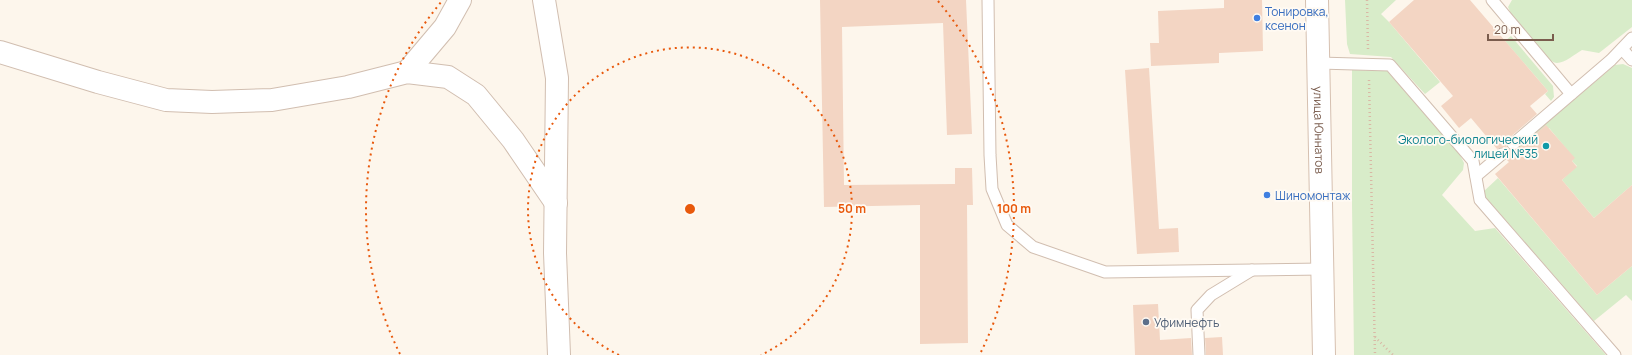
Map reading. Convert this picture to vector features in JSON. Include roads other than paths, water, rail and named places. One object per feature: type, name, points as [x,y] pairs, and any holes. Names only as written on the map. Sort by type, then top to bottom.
[{"type":"street","points":[[407,72],[445,27],[460,0]]},
{"type":"street","points":[[544,0],[557,78],[555,253],[559,355]]},
{"type":"street","name":"улица Юннатов","points":[[1317,0],[1324,355]]},
{"type":"street","points":[[0,52],[98,82],[166,100],[212,102],[272,100],[348,87],[407,72],[448,77],[476,95],[514,140],[556,204]]},
{"type":"lane","points":[[988,0],[990,155],[992,189],[1007,225],[1033,247],[1105,272],[1322,269]]},
{"type":"lane","points":[[1492,0],[1571,94]]},
{"type":"lane","points":[[1513,144],[1611,60],[1632,38]]},
{"type":"lane","points":[[1622,49],[1632,60]]},
{"type":"lane","points":[[1319,63],[1390,65],[1473,161],[1480,200],[1615,355]]},
{"type":"lane","points":[[1476,176],[1502,154]]},
{"type":"lane","points":[[1199,355],[1197,310],[1211,295],[1253,270]]},
{"type":"place","name":"Тонировка, ксенон","points":[[1257,18]]},
{"type":"place","name":"Эколого-биологический лицей №35","points":[[1546,146]]},
{"type":"place","name":"Шиномонтаж","points":[[1267,195]]},
{"type":"place","name":"Уфимнефть","points":[[1146,322]]}]
